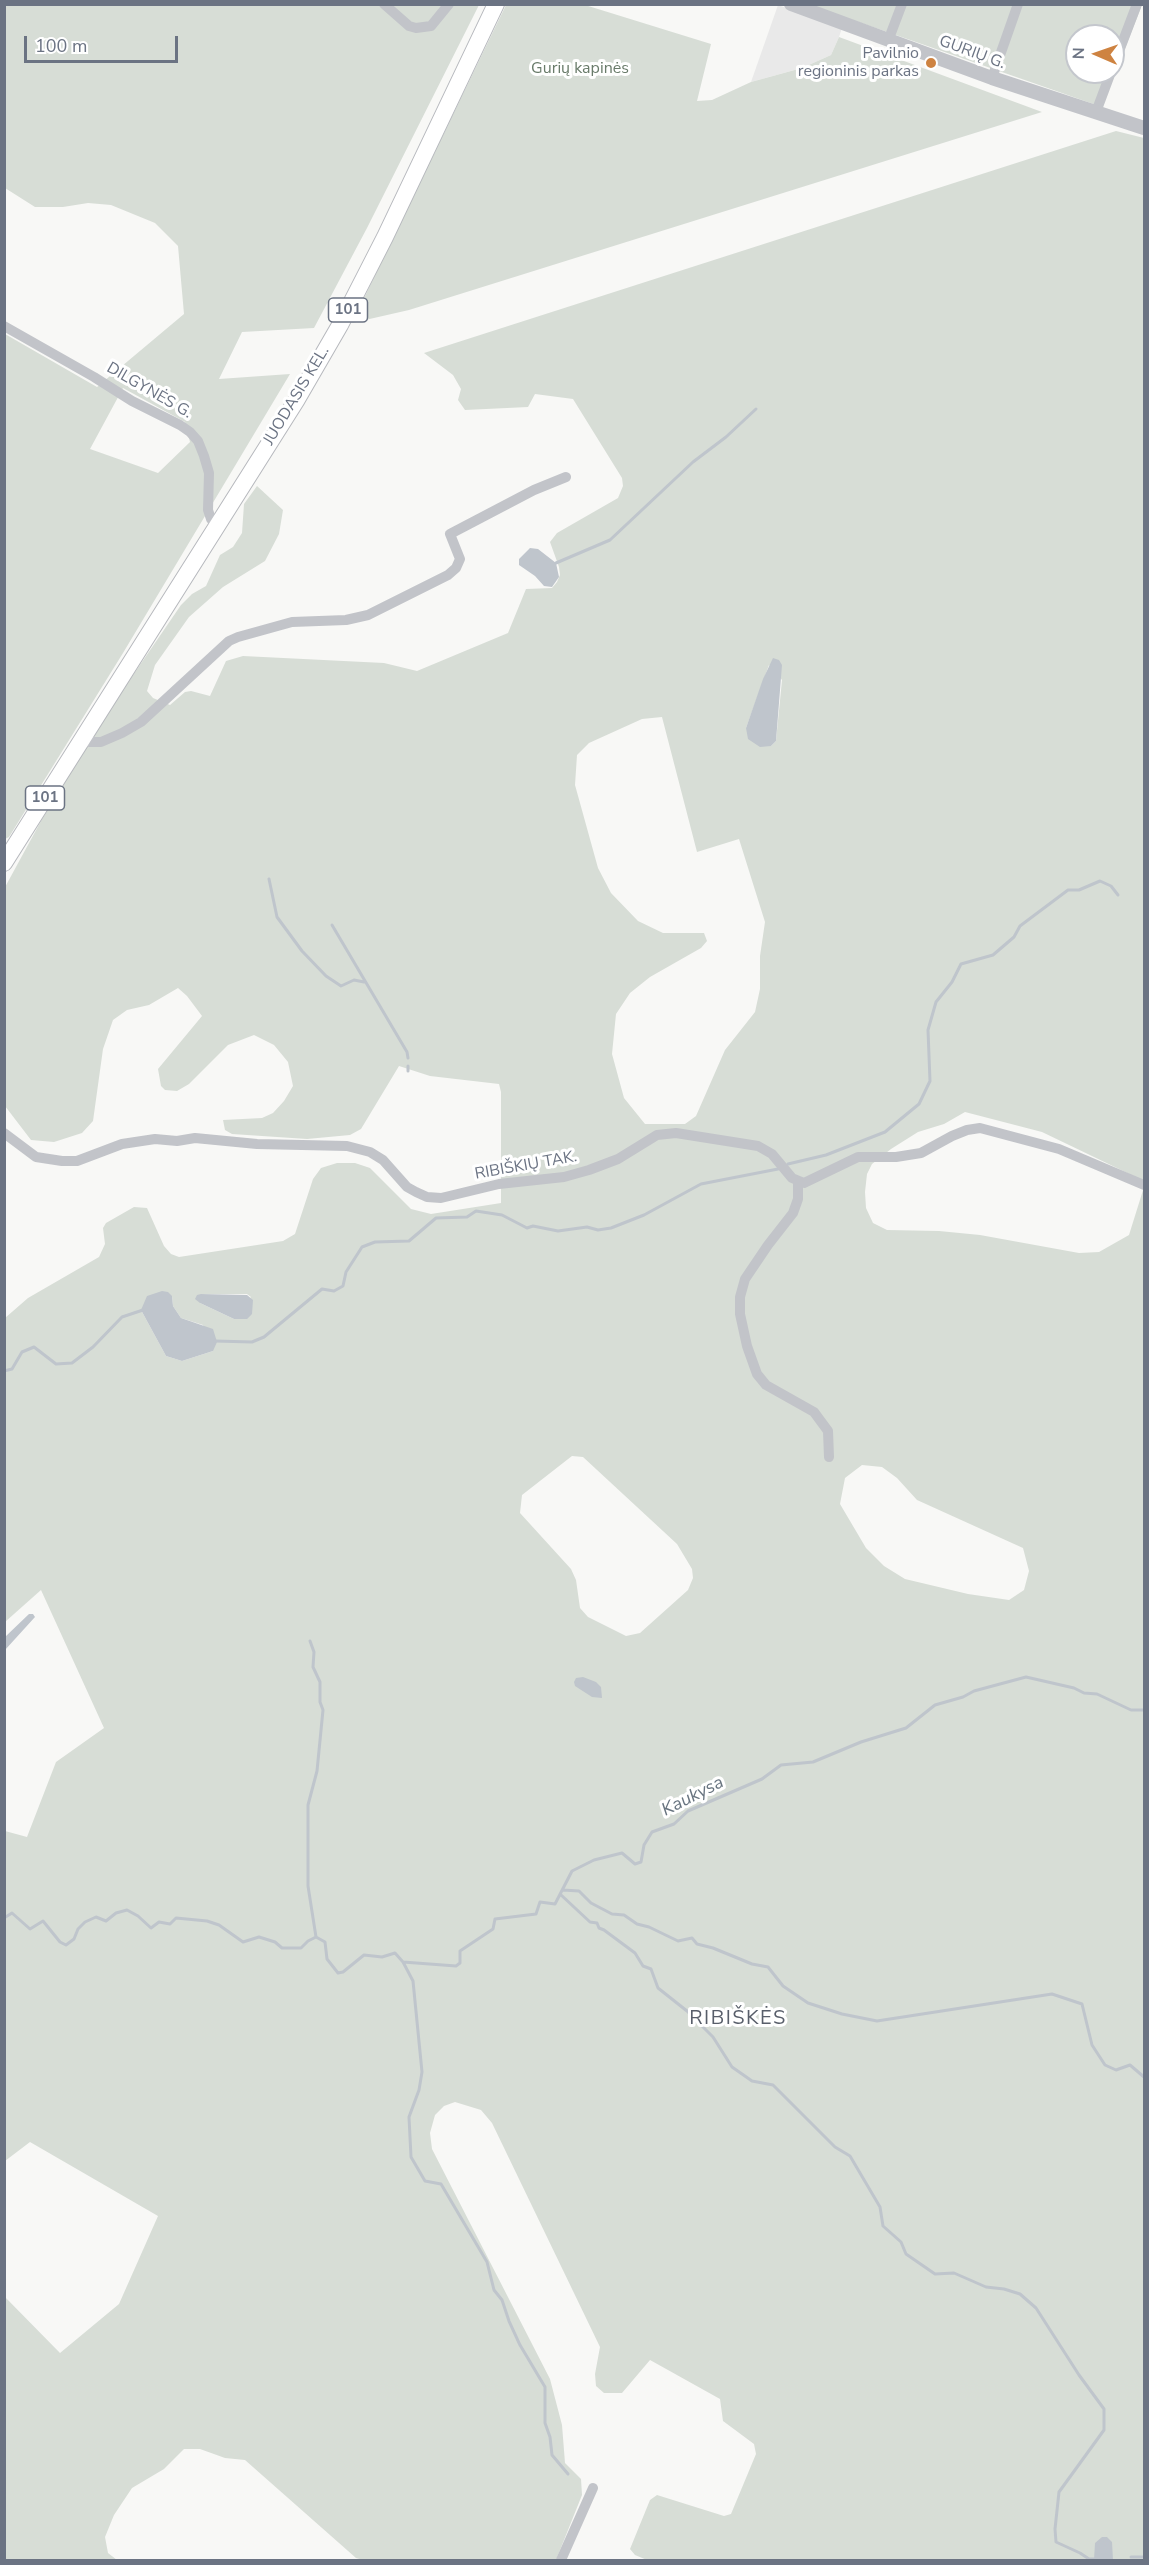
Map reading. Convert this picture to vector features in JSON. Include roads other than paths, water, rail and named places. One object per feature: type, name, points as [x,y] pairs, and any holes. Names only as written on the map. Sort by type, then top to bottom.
[{"type":"main road","name":"JUODASIS KEL.","points":[[82,738],[296,401],[340,325],[390,227],[495,4]]},
{"type":"main road","name":"101","points":[[5,859],[82,738]]},
{"type":"street","points":[[384,4],[409,26],[423,28],[430,26],[439,18],[449,4]]},
{"type":"street","name":"GURIŲ G.","points":[[791,4],[992,78],[1144,128]]},
{"type":"street","points":[[888,40],[902,4]]},
{"type":"street","points":[[992,78],[1018,4]]},
{"type":"street","points":[[1125,36],[1137,4]]},
{"type":"street","points":[[1096,112],[1106,84]]},
{"type":"street","name":"DILGYNĖS G.","points":[[4,326],[190,432],[198,441],[209,472],[208,510],[217,526]]},
{"type":"street","points":[[82,738],[89,742],[101,741],[141,722],[229,641],[292,622],[346,620],[368,615],[448,575],[456,568],[460,559],[450,534],[534,490],[566,477]]},
{"type":"street","points":[[829,1457],[828,1431],[814,1412],[766,1385],[757,1374],[747,1346],[740,1314],[740,1297],[745,1279],[793,1213],[798,1199],[798,1182],[809,1182],[838,1165],[858,1157],[896,1157],[921,1153],[952,1136],[980,1128],[1059,1149],[1144,1185]]},
{"type":"street","name":"RIBIŠKIŲ TAK.","points":[[4,1133],[36,1157],[62,1161],[77,1161],[123,1144],[149,1139],[177,1141],[195,1138],[257,1144],[347,1146],[370,1152],[383,1160],[407,1187],[416,1192],[427,1197],[441,1198],[499,1184],[564,1177],[618,1159],[657,1135],[676,1133],[758,1146],[772,1154],[798,1182]]},
{"type":"street","points":[[561,2560],[593,2488]]},
{"type":"waterway","points":[[556,563],[610,540],[693,462],[726,437],[756,409]]},
{"type":"waterway","points":[[269,879],[277,917],[302,951],[326,976],[341,986],[354,980],[364,982]]},
{"type":"waterway","points":[[788,1164],[826,1155],[885,1132],[919,1104],[930,1081],[928,1030],[936,1002],[952,982],[961,964],[993,955],[1014,937],[1020,926],[1068,890],[1079,890],[1100,881],[1111,886],[1118,895]]},
{"type":"waterway","points":[[332,925],[407,1052],[408,1058]]},
{"type":"waterway","points":[[408,1066],[408,1071]]},
{"type":"waterway","points":[[215,1341],[252,1342],[264,1337],[322,1289],[334,1291],[343,1286],[346,1272],[362,1247],[375,1242],[409,1241],[436,1218],[467,1217],[476,1211],[502,1215],[527,1228],[533,1226],[558,1231],[587,1227],[598,1230],[611,1228],[644,1215],[701,1184],[778,1169]]},
{"type":"waterway","points":[[4,1371],[12,1369],[22,1352],[34,1347],[56,1364],[72,1363],[93,1347],[122,1317],[143,1310]]},
{"type":"waterway","points":[[310,1641],[314,1652],[313,1667],[320,1682],[320,1702],[323,1710],[317,1771],[308,1805],[308,1886],[316,1937]]},
{"type":"waterway","name":"Kaukysa","points":[[4,1918],[12,1913],[30,1929],[43,1921],[60,1942],[66,1945],[74,1939],[78,1929],[85,1922],[96,1917],[106,1921],[116,1913],[127,1910],[151,1928],[159,1922],[170,1924],[176,1918],[207,1921],[219,1925],[243,1942],[259,1937],[275,1942],[282,1948],[301,1948],[316,1937],[325,1942],[327,1959],[338,1973],[343,1972],[364,1955],[382,1957],[395,1953],[403,1962],[456,1966],[460,1963],[460,1951],[493,1929],[495,1919],[536,1914],[540,1902],[555,1904],[572,1871],[594,1860],[622,1853],[635,1864],[641,1862],[644,1845],[652,1832],[674,1824],[688,1811],[762,1779],[781,1765],[813,1762],[861,1742],[906,1728],[935,1705],[963,1697],[974,1691],[1026,1677],[1074,1688],[1084,1693],[1097,1694],[1131,1710],[1144,1710]]},
{"type":"waterway","points":[[563,1890],[579,1891],[591,1903],[612,1914],[624,1915],[637,1924],[649,1927],[678,1941],[692,1938],[697,1944],[752,1964],[768,1967],[783,1986],[808,2003],[842,2014],[877,2021],[1052,1994],[1082,2004],[1092,2045],[1105,2065],[1116,2070],[1130,2065],[1144,2077]]},
{"type":"waterway","points":[[560,1894],[590,1922],[597,1923],[599,1928],[635,1953],[643,1966],[651,1969],[658,1988],[687,2011],[713,2037],[732,2067],[752,2081],[773,2085],[835,2147],[850,2156],[880,2207],[883,2226],[901,2242],[906,2254],[935,2274],[954,2273],[986,2287],[1020,2294],[1036,2308],[1104,2409],[1104,2430],[1059,2492],[1055,2529],[1056,2542],[1089,2559],[1097,2559]]},
{"type":"waterway","points":[[403,1962],[413,1981],[422,2072],[419,2090],[409,2117],[411,2157],[425,2181],[441,2184],[487,2262],[494,2290],[502,2300],[520,2345],[545,2387],[545,2423],[550,2437],[552,2455],[568,2474]]},
{"type":"waterway","points":[[1131,2557],[1144,2557]]},
{"type":"place","name":"Pavilnio regioninis parkas","points":[[931,63]]},
{"type":"district","name":"RIBIŠKĖS","points":[[738,2019]]},
{"type":"park label","name":"Gurių kapinės","points":[[580,69]]}]
